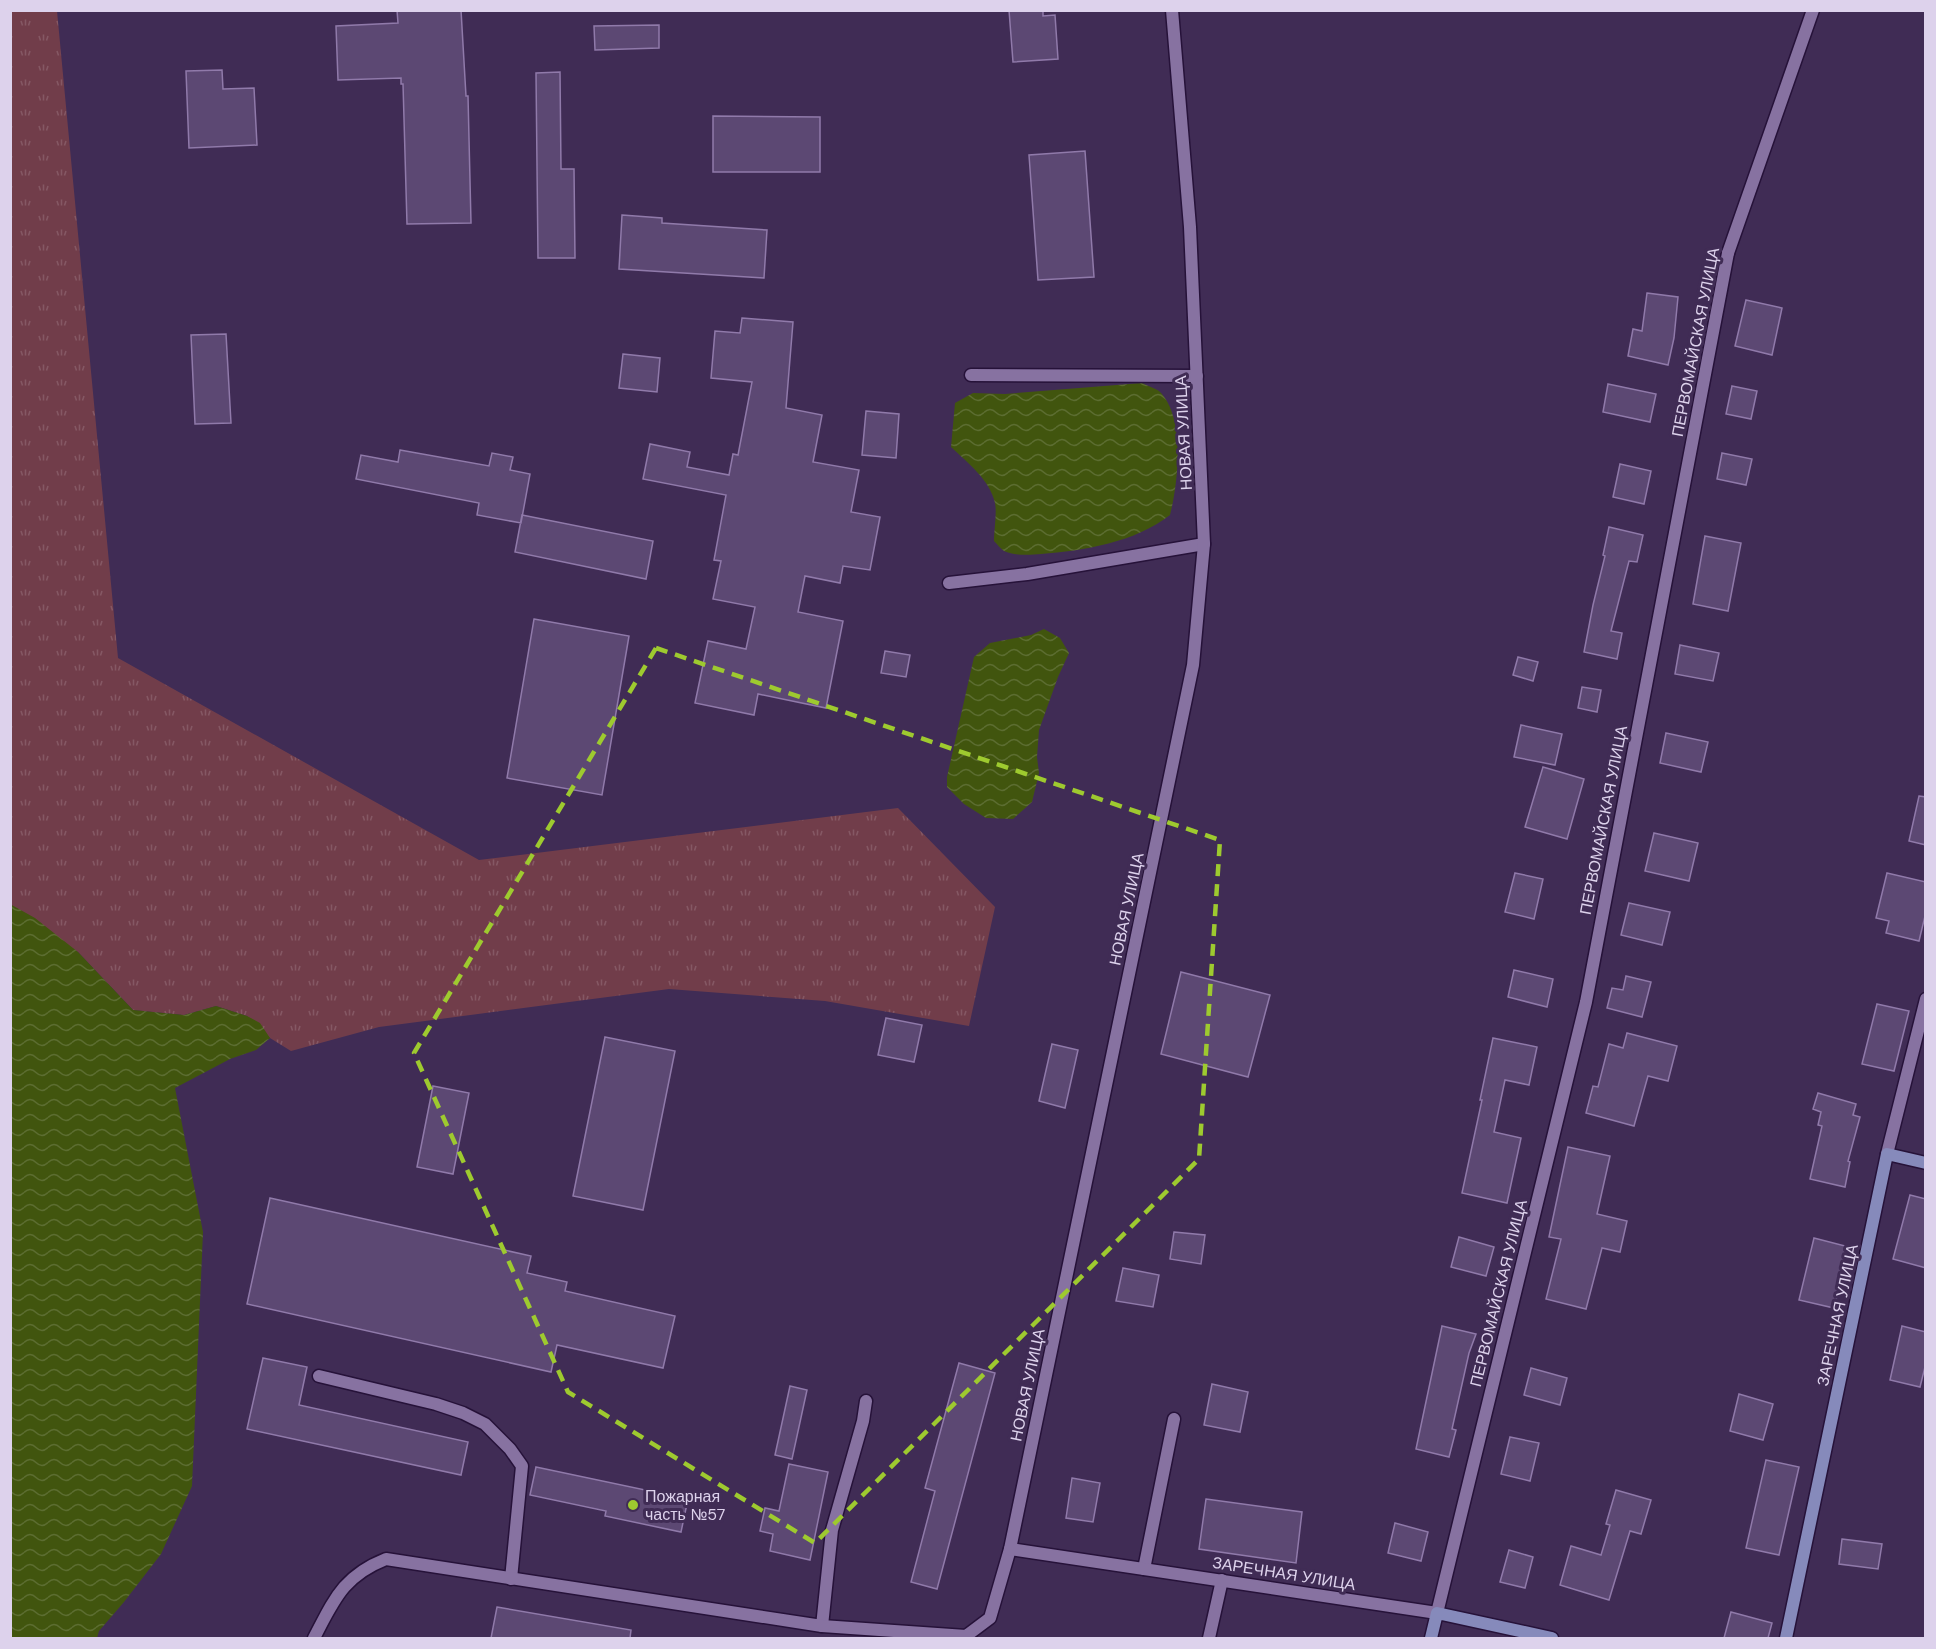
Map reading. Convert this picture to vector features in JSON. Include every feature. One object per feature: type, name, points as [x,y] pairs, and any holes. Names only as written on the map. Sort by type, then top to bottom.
[{"type":"main road","name":"ЗАРЕЧНАЯ УЛИЦА","points":[[1786,1638],[1887,1154]]},
{"type":"main road","points":[[1887,1154],[1926,1163]]},
{"type":"main road","name":"ПЕРВОМАЙСКАЯ УЛИЦА","points":[[1431,1638],[1437,1613]]},
{"type":"main road","name":"ЗАРЕЧНАЯ УЛИЦА","points":[[1437,1613],[1552,1638]]},
{"type":"street","name":"НОВАЯ УЛИЦА","points":[[314,1638],[337,1594],[352,1578],[386,1558],[821,1632],[966,1636],[990,1618],[1010,1549],[1193,665],[1204,544],[1190,227],[1172,10]]},
{"type":"street","name":"ПЕРВОМАЙСКАЯ УЛИЦА","points":[[1437,1613],[1586,1002],[1728,253],[1813,10]]},
{"type":"street","points":[[971,375],[1197,376]]},
{"type":"street","points":[[948,583],[1027,574],[1204,544]]},
{"type":"street","name":"ЗАРЕЧНАЯ УЛИЦА","points":[[1887,1154],[1926,999]]},
{"type":"street","points":[[319,1376],[436,1404],[463,1413],[484,1424],[510,1449],[522,1466],[511,1579]]},
{"type":"street","points":[[821,1632],[832,1530],[863,1421],[866,1401]]},
{"type":"street","points":[[1144,1569],[1174,1419]]},
{"type":"street","name":"ЗАРЕЧНАЯ УЛИЦА","points":[[1010,1549],[1437,1613]]},
{"type":"street","points":[[1209,1638],[1222,1580]]},
{"type":"highlighted area","points":[[656,648],[1220,840],[1199,1159],[815,1543],[568,1392],[414,1053]]},
{"type":"green space","points":[[10,11],[57,11],[118,658],[479,860],[898,808],[995,907],[969,1026],[825,1001],[669,989],[379,1027],[291,1051],[270,1038],[247,1016],[216,1006],[184,1015],[133,1010],[78,952],[11,906]]},
{"type":"water","points":[[1142,383],[1159,391],[1168,402],[1173,417],[1178,451],[1170,515],[1141,532],[1108,544],[1057,553],[1027,555],[1008,553],[1003,550],[994,541],[996,507],[988,487],[978,472],[951,447],[955,403],[973,393],[1005,394]]},
{"type":"water","points":[[1044,629],[1060,638],[1069,653],[1039,730],[1037,757],[1039,773],[1032,802],[1013,819],[986,818],[964,804],[947,787],[947,777],[974,657],[990,643],[1031,635]]},
{"type":"water","points":[[10,904],[35,918],[78,952],[133,1010],[184,1015],[216,1006],[247,1016],[260,1023],[270,1038],[256,1050],[230,1059],[175,1088],[203,1232],[192,1486],[161,1554],[99,1631],[97,1638],[11,1638]]},
{"type":"building","points":[[397,10],[461,10],[466,96],[468,96],[471,223],[407,224],[401,78],[338,80],[336,26],[398,23]]},
{"type":"building","points":[[1009,10],[1043,10],[1043,16],[1055,15],[1058,59],[1013,62]]},
{"type":"building","points":[[659,25],[659,48],[595,50],[594,26]]},
{"type":"building","points":[[222,70],[223,89],[254,88],[257,145],[189,148],[186,71]]},
{"type":"building","points":[[560,72],[561,169],[574,169],[575,258],[538,258],[536,73]]},
{"type":"building","points":[[713,116],[820,117],[820,172],[713,172]]},
{"type":"building","points":[[1085,151],[1094,277],[1038,280],[1029,155]]},
{"type":"building","points":[[622,215],[662,218],[662,223],[767,230],[764,278],[619,269]]},
{"type":"building","points":[[1647,293],[1678,297],[1674,338],[1668,365],[1628,356],[1633,329],[1642,331]]},
{"type":"building","points":[[1746,300],[1782,308],[1772,355],[1735,346]]},
{"type":"building","points":[[742,318],[793,322],[786,408],[822,415],[813,462],[859,470],[851,512],[880,517],[870,570],[843,566],[840,583],[805,576],[798,612],[843,621],[826,708],[758,694],[754,715],[695,703],[708,641],[746,649],[755,607],[713,599],[721,561],[714,560],[726,495],[643,479],[650,444],[690,452],[687,467],[729,475],[733,454],[738,455],[752,382],[711,378],[715,331],[740,333]]},
{"type":"building","points":[[226,334],[231,423],[195,424],[191,335]]},
{"type":"building","points":[[623,354],[660,358],[657,392],[619,388]]},
{"type":"building","points":[[1608,384],[1656,394],[1650,422],[1603,412]]},
{"type":"building","points":[[1732,386],[1757,391],[1751,419],[1726,414]]},
{"type":"building","points":[[866,411],[899,414],[896,458],[862,455]]},
{"type":"building","points":[[400,450],[489,466],[492,453],[513,457],[510,470],[530,474],[521,523],[477,515],[479,503],[356,479],[361,455],[398,462]]},
{"type":"building","points":[[1722,453],[1752,459],[1746,485],[1717,479]]},
{"type":"building","points":[[1620,464],[1651,471],[1644,504],[1613,497]]},
{"type":"building","points":[[522,515],[653,541],[646,579],[515,552]]},
{"type":"building","points":[[1609,527],[1643,535],[1637,562],[1629,561],[1611,631],[1622,633],[1617,659],[1584,652]]},
{"type":"building","points":[[1705,536],[1741,543],[1728,611],[1693,604]]},
{"type":"building","points":[[534,619],[629,636],[602,795],[507,778]]},
{"type":"building","points":[[1680,645],[1719,653],[1713,681],[1675,674]]},
{"type":"building","points":[[885,651],[910,655],[906,677],[881,673]]},
{"type":"building","points":[[1518,657],[1538,662],[1533,681],[1513,675]]},
{"type":"building","points":[[1582,687],[1601,690],[1597,712],[1578,708]]},
{"type":"building","points":[[1521,725],[1562,734],[1555,765],[1514,757]]},
{"type":"building","points":[[1666,733],[1708,742],[1701,772],[1660,763]]},
{"type":"building","points":[[1543,767],[1584,779],[1567,839],[1525,827]]},
{"type":"building","points":[[1919,796],[1926,797],[1926,845],[1909,841]]},
{"type":"building","points":[[1654,833],[1698,843],[1689,881],[1645,871]]},
{"type":"building","points":[[1515,873],[1543,879],[1534,919],[1505,912]]},
{"type":"building","points":[[1887,873],[1926,882],[1926,912],[1919,941],[1886,933],[1889,921],[1876,918]]},
{"type":"building","points":[[1629,903],[1670,912],[1662,945],[1621,935]]},
{"type":"building","points":[[1514,970],[1553,979],[1547,1007],[1508,997]]},
{"type":"building","points":[[1181,972],[1270,995],[1248,1077],[1161,1054]]},
{"type":"building","points":[[1626,976],[1651,982],[1642,1017],[1607,1008],[1612,988],[1623,990]]},
{"type":"building","points":[[1877,1004],[1909,1011],[1894,1071],[1862,1064]]},
{"type":"building","points":[[886,1018],[922,1025],[914,1062],[878,1055]]},
{"type":"building","points":[[1627,1033],[1677,1046],[1668,1081],[1648,1076],[1634,1126],[1586,1113],[1593,1086],[1598,1087],[1609,1044],[1623,1048]]},
{"type":"building","points":[[605,1037],[675,1051],[643,1210],[573,1196]]},
{"type":"building","points":[[1493,1038],[1537,1047],[1529,1085],[1505,1080],[1494,1132],[1521,1138],[1507,1203],[1462,1193]]},
{"type":"building","points":[[1052,1044],[1078,1050],[1065,1108],[1039,1101]]},
{"type":"building","points":[[433,1086],[469,1093],[453,1174],[417,1167]]},
{"type":"building","points":[[1818,1093],[1856,1104],[1853,1115],[1860,1117],[1848,1161],[1850,1162],[1845,1187],[1810,1179],[1822,1126],[1818,1125],[1821,1112],[1813,1109]]},
{"type":"building","points":[[1568,1147],[1610,1156],[1597,1214],[1627,1221],[1620,1252],[1602,1248],[1586,1309],[1546,1299],[1561,1239],[1549,1237]]},
{"type":"building","points":[[1910,1195],[1926,1199],[1926,1268],[1893,1259]]},
{"type":"building","points":[[270,1198],[531,1256],[527,1273],[567,1282],[565,1291],[675,1316],[663,1368],[557,1345],[551,1372],[247,1304]]},
{"type":"building","points":[[1174,1232],[1205,1235],[1201,1264],[1170,1259]]},
{"type":"building","points":[[1459,1237],[1494,1247],[1486,1276],[1451,1267]]},
{"type":"building","points":[[1814,1238],[1849,1247],[1834,1308],[1799,1300]]},
{"type":"building","points":[[1123,1268],[1159,1275],[1153,1307],[1116,1301]]},
{"type":"building","points":[[1442,1326],[1476,1334],[1469,1353],[1452,1429],[1456,1430],[1449,1457],[1416,1449]]},
{"type":"building","points":[[1902,1326],[1926,1332],[1926,1363],[1920,1387],[1890,1380]]},
{"type":"building","points":[[263,1358],[307,1367],[299,1405],[468,1442],[461,1475],[247,1429]]},
{"type":"building","points":[[959,1363],[995,1373],[937,1589],[911,1582],[935,1491],[925,1488]]},
{"type":"building","points":[[1531,1368],[1567,1378],[1560,1405],[1524,1395]]},
{"type":"building","points":[[1212,1384],[1248,1392],[1240,1432],[1204,1425]]},
{"type":"building","points":[[790,1386],[807,1390],[792,1459],[775,1455]]},
{"type":"building","points":[[1739,1394],[1773,1404],[1763,1440],[1730,1431]]},
{"type":"building","points":[[1510,1437],[1539,1443],[1530,1481],[1501,1474]]},
{"type":"building","points":[[1766,1460],[1799,1467],[1779,1555],[1746,1548]]},
{"type":"building","points":[[789,1464],[828,1472],[810,1560],[770,1551],[773,1534],[760,1531],[765,1508],[779,1511]]},
{"type":"building","name":"Пожарная часть №57","points":[[536,1467],[688,1499],[681,1532],[605,1516],[606,1511],[530,1495]]},
{"type":"building","points":[[1072,1478],[1100,1483],[1093,1522],[1066,1518]]},
{"type":"building","points":[[1616,1490],[1651,1500],[1641,1534],[1630,1531],[1609,1600],[1560,1585],[1571,1546],[1601,1555],[1610,1525],[1606,1524]]},
{"type":"building","points":[[1206,1499],[1302,1512],[1296,1563],[1199,1549]]},
{"type":"building","points":[[1395,1523],[1428,1532],[1421,1561],[1388,1553]]},
{"type":"building","points":[[1842,1539],[1882,1544],[1878,1569],[1839,1564]]},
{"type":"building","points":[[1509,1550],[1533,1557],[1525,1588],[1500,1582]]},
{"type":"building","points":[[497,1607],[631,1630],[630,1638],[491,1638]]},
{"type":"building","points":[[1731,1612],[1772,1623],[1768,1638],[1724,1638]]},
{"type":"place","name":"Пожарная часть №57","points":[[633,1505]]}]
